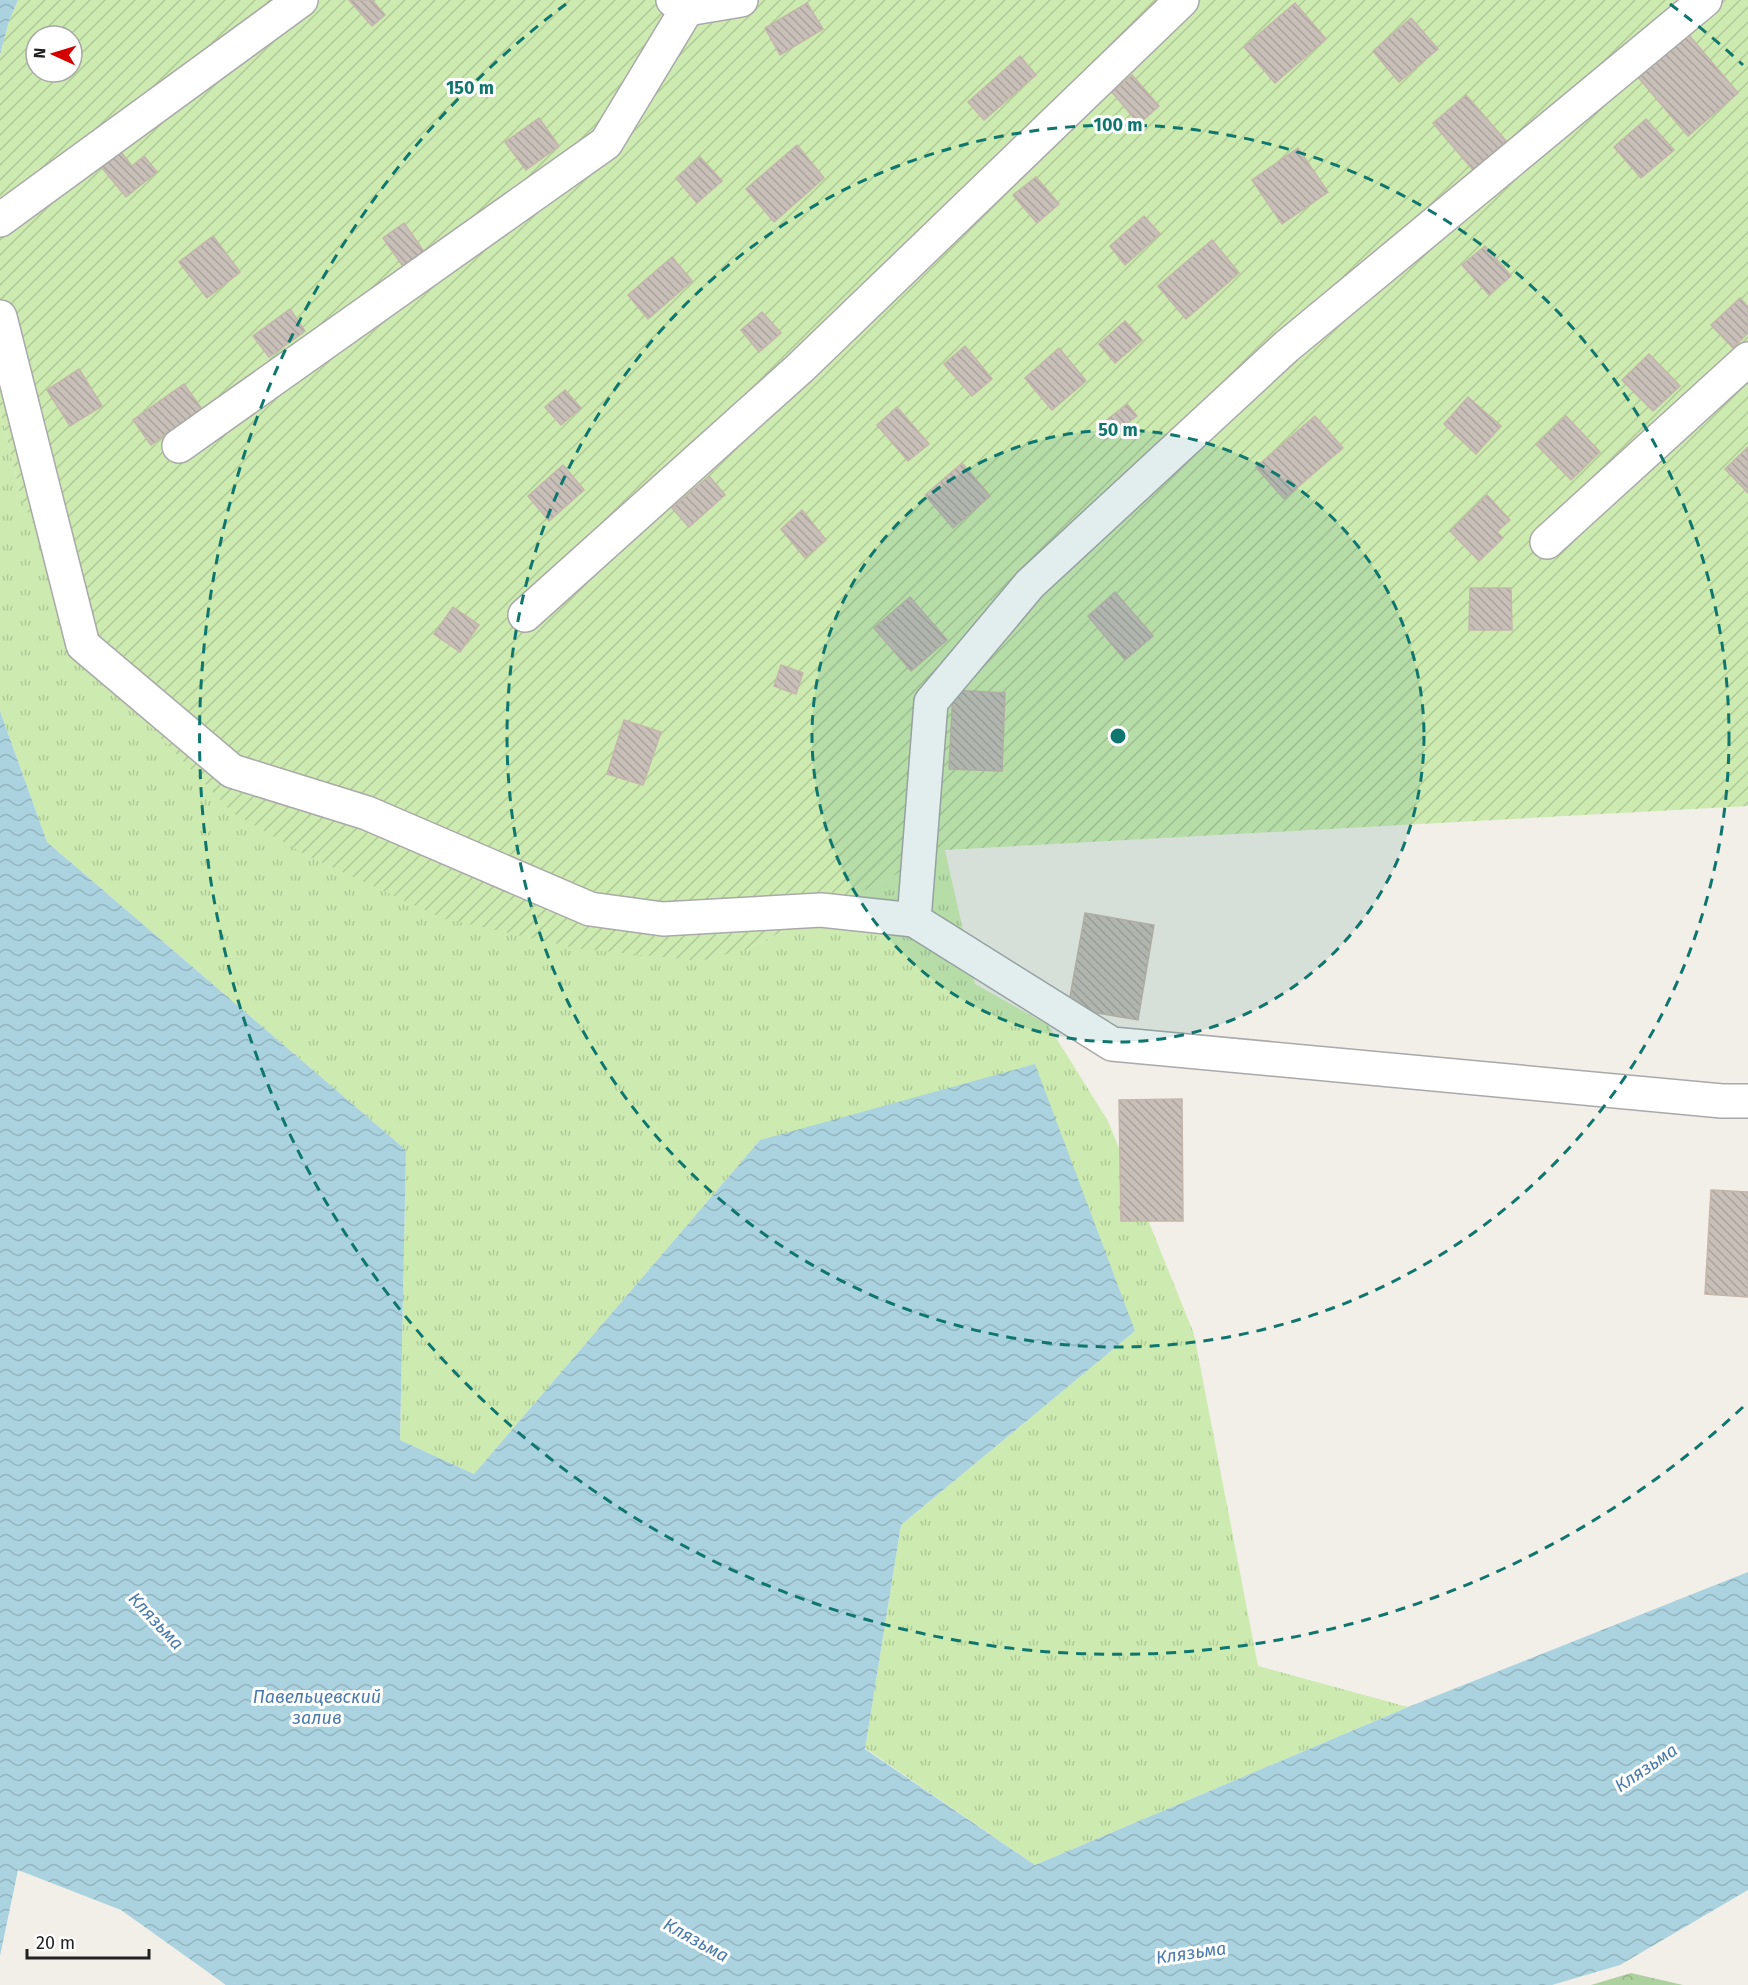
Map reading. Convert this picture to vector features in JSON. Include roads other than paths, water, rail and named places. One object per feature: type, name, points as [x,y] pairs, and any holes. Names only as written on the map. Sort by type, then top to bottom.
[{"type":"street","points":[[0,220],[301,0]]},
{"type":"street","points":[[179,447],[606,143],[680,4],[741,0]]},
{"type":"street","points":[[525,615],[800,368],[1182,0]]},
{"type":"street","points":[[914,920],[931,702],[1030,584],[1286,347],[1705,0]]},
{"type":"street","points":[[0,317],[83,645],[232,771],[367,813],[590,909],[663,919],[821,910],[914,920],[1112,1044],[1711,1100],[1748,1101]]},
{"type":"street","points":[[1547,542],[1748,358]]},
{"type":"water","points":[[0,0],[18,0],[9,21],[0,55]]},
{"type":"water","name":"Павельцевский залив","points":[[0,711],[47,842],[406,1150],[400,1440],[474,1474],[760,1140],[1035,1064],[1135,1331],[901,1525],[865,1749],[1035,1865],[1408,1707],[1748,1572],[1748,1890],[1620,1965],[1552,1985],[226,1985],[121,1910],[18,1870],[0,1956]]},
{"type":"water label","name":"Клязьма","points":[[156,1621]]},
{"type":"water label","name":"Клязьма","points":[[1646,1768]]},
{"type":"water label","name":"Клязьма","points":[[696,1940]]},
{"type":"water label","name":"Клязьма","points":[[1191,1953]]}]
